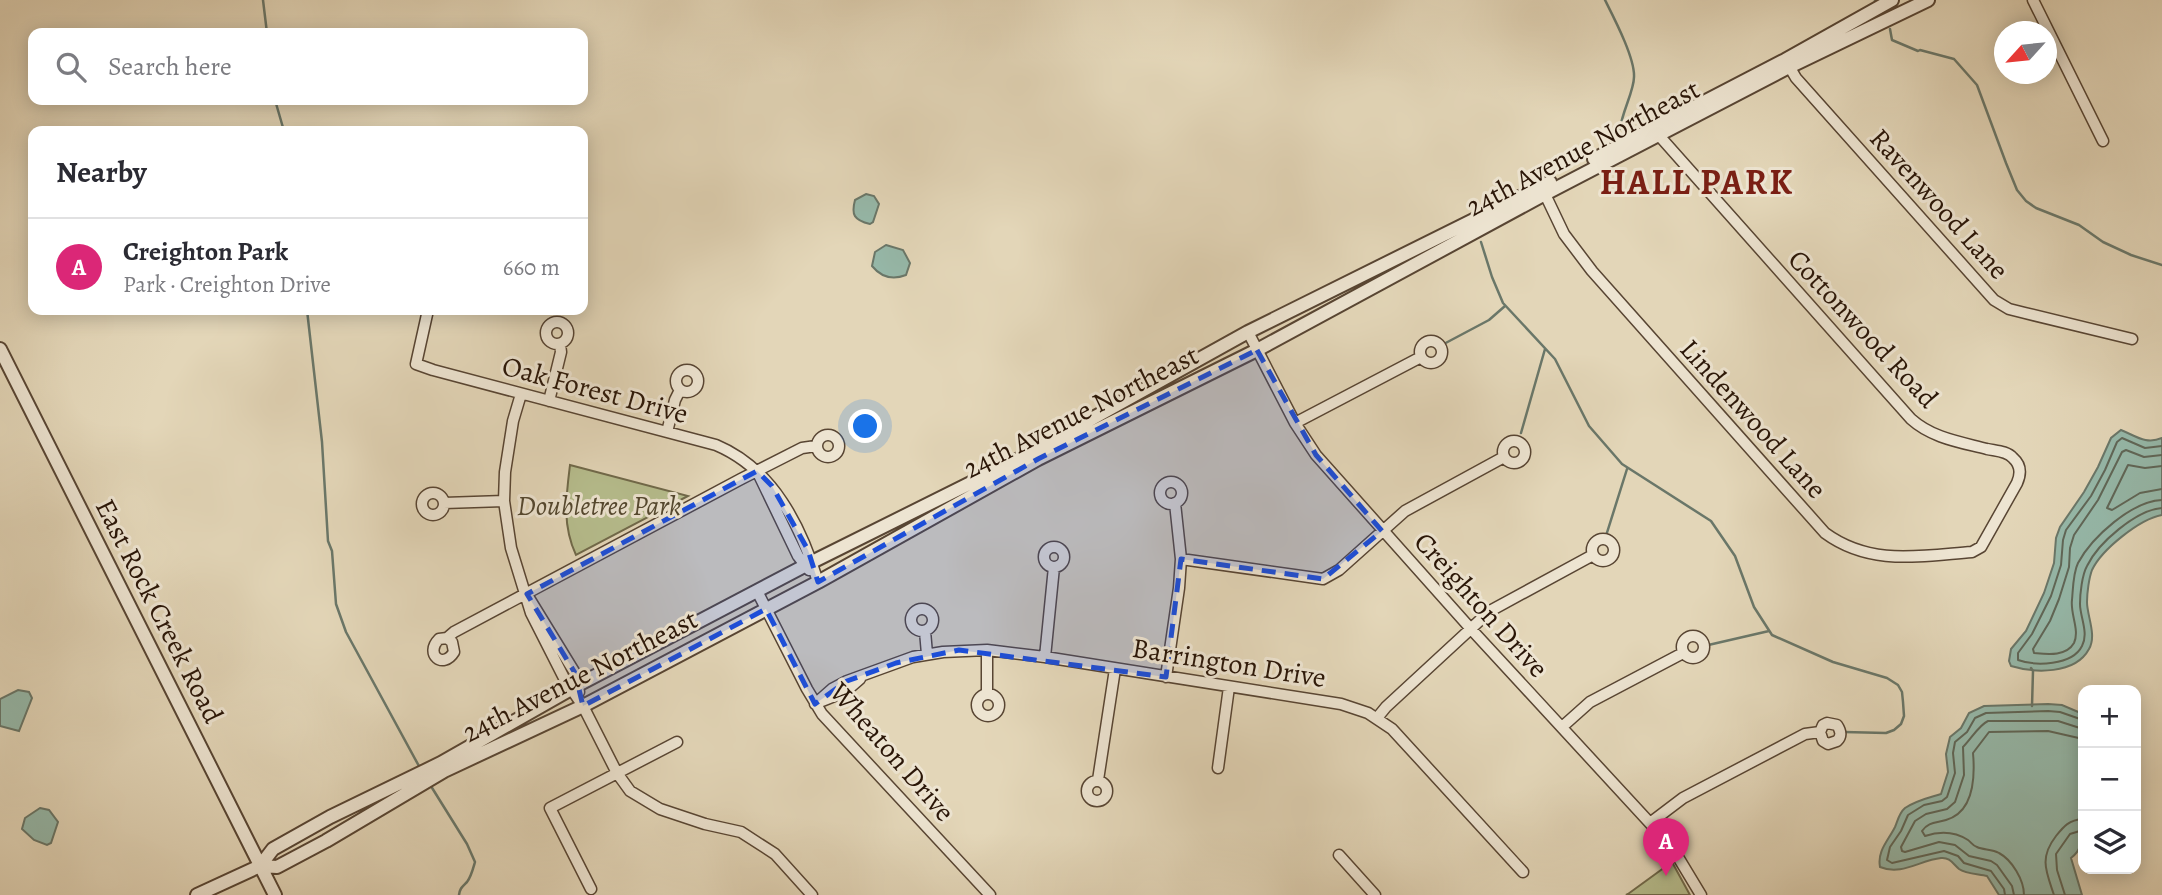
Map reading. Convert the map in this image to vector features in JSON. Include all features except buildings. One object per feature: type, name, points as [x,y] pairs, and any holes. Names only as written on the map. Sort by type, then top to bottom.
[{"type":"street","name":"24th Avenue Northeast","points":[[1787,63],[1892,0]]},
{"type":"street","name":"24th Avenue Northeast","points":[[197,895],[260,866],[273,849],[330,817],[583,706],[818,582],[1038,459],[1257,350],[1543,190],[1787,63],[1928,0]]},
{"type":"street","points":[[2033,0],[2103,141]]},
{"type":"street","name":"Ravenwood Lane","points":[[1787,63],[1796,78],[1994,300],[2009,309],[2132,340]]},
{"type":"street","name":"Cottonwood Road","points":[[1656,131],[1915,422],[1940,437],[2014,458],[2019,466],[2020,476],[1992,530]]},
{"type":"street","name":"24th Avenue Northeast","points":[[444,767],[575,687],[808,564],[1023,457],[1248,332],[1543,190]]},
{"type":"street","name":"Lindenwood Lane","points":[[1543,190],[1564,234],[1592,271],[1825,533],[1860,552],[1891,556],[1972,552],[1981,547],[1992,530]]},
{"type":"street","name":"Oak Forest Drive","points":[[427,315],[416,364],[716,445],[740,456],[772,486],[808,550],[808,564],[818,582]]},
{"type":"street","name":"Creighton Drive","points":[[1248,332],[1295,423],[1316,455],[1382,531],[1650,823],[1680,858],[1701,895]]},
{"type":"street","points":[[549,401],[561,352],[559,344]]},
{"type":"street","name":"East Rock Creek Road","points":[[0,349],[275,895]]},
{"type":"street","points":[[1295,423],[1421,357]]},
{"type":"street","points":[[667,432],[680,390]]},
{"type":"street","points":[[521,394],[507,453],[504,501],[511,548],[527,594],[575,673],[575,687],[617,774],[630,791],[660,809],[705,824],[741,832],[775,854],[812,895]]},
{"type":"street","points":[[447,638],[757,471],[802,448],[816,446]]},
{"type":"street","points":[[1181,559],[1323,579],[1339,570],[1415,504],[1504,457]]},
{"type":"street","points":[[444,503],[504,501]]},
{"type":"street","points":[[1166,677],[1181,559],[1175,503]]},
{"type":"street","points":[[1377,718],[1499,605],[1593,555]]},
{"type":"street","points":[[1045,657],[1054,568]]},
{"type":"street","name":"Wheaton Drive","points":[[757,591],[815,704],[830,724],[990,895]]},
{"type":"street","points":[[925,631],[927,654]]},
{"type":"street","points":[[987,650],[987,694]]},
{"type":"street","name":"Barrington Drive","points":[[815,704],[836,697],[852,688],[863,677],[896,663],[927,654],[987,650],[1320,699],[1355,708],[1377,718],[1392,729],[1524,872]]},
{"type":"street","points":[[1562,727],[1590,702],[1683,653]]},
{"type":"street","points":[[1098,780],[1115,669]]},
{"type":"street","points":[[1218,768],[1228,687]]},
{"type":"street","points":[[1650,823],[1683,798],[1805,734],[1820,732]]},
{"type":"street","points":[[590,889],[550,808],[677,742]]},
{"type":"street","name":"24th Avenue Northeast","points":[[260,866],[276,867],[326,841],[421,778]]},
{"type":"street","points":[[1339,855],[1375,895]]},
{"type":"highlighted area","points":[[1257,350],[1316,455],[1382,531],[1323,579],[1181,559],[1166,677],[959,650],[896,663],[847,681],[815,704],[766,609],[583,706],[575,673],[527,594],[757,471],[772,486],[808,550],[818,582],[1038,459]]},
{"type":"green space","name":"Doubletree Park","points":[[570,465],[688,496],[576,555],[567,522],[566,500]]},
{"type":"green space","points":[[1672,862],[1690,895],[1626,895],[1628,894]]},
{"type":"water","points":[[866,194],[874,196],[879,204],[870,224],[857,219],[853,210],[855,200]]},
{"type":"water","points":[[886,245],[903,250],[910,263],[906,275],[888,276],[879,273],[872,266],[875,252]]},
{"type":"water","points":[[2121,430],[2146,440],[2162,438],[2162,515],[2143,522],[2122,536],[2104,553],[2092,570],[2087,602],[2092,638],[2083,657],[2074,664],[2053,670],[2011,666],[2011,649],[2026,631],[2044,593],[2054,563],[2056,538],[2060,527],[2084,492],[2111,438]]},
{"type":"water","points":[[18,690],[29,692],[32,698],[19,731],[0,726],[0,699]]},
{"type":"water","points":[[2048,704],[2062,705],[2078,712],[2078,850],[2071,858],[2082,895],[1999,895],[1987,876],[1962,871],[1944,858],[1896,870],[1880,867],[1882,851],[1900,814],[1909,805],[1941,794],[1948,772],[1946,754],[1950,737],[1961,728],[1969,713],[1984,706]]},
{"type":"water","points":[[40,808],[49,810],[58,822],[51,843],[47,845],[34,840],[22,829],[25,818]]},
{"type":"waterway","points":[[263,0],[266,28]]},
{"type":"waterway","points":[[1605,0],[1631,59],[1634,77],[1620,129]]},
{"type":"waterway","points":[[1890,29],[1892,40],[1918,51],[1954,59],[1977,85],[2017,190],[2026,201],[2036,208],[2079,225],[2103,242],[2162,265]]},
{"type":"waterway","points":[[276,105],[283,126]]},
{"type":"waterway","points":[[1481,242],[1503,303],[1555,359],[1589,426],[1622,464],[1711,521],[1735,556],[1754,607],[1772,635],[1833,662],[1887,678],[1898,685],[1903,702],[1904,716],[1901,724],[1886,733],[1844,732]]},
{"type":"waterway","points":[[1440,346],[1489,320],[1505,306]]},
{"type":"waterway","points":[[308,315],[336,604],[346,632],[420,768]]},
{"type":"waterway","points":[[1521,433],[1545,349]]},
{"type":"waterway","points":[[1605,539],[1627,469]]},
{"type":"waterway","points":[[1704,646],[1769,631]]},
{"type":"waterway","points":[[2031,668],[2032,706]]},
{"type":"waterway","points":[[429,783],[467,844],[475,862],[470,878],[459,895]]},
{"type":"place","name":"Creighton Park","points":[[1666,876]]},
{"type":"district","name":"HALL PARK","points":[[1697,182]]}]
